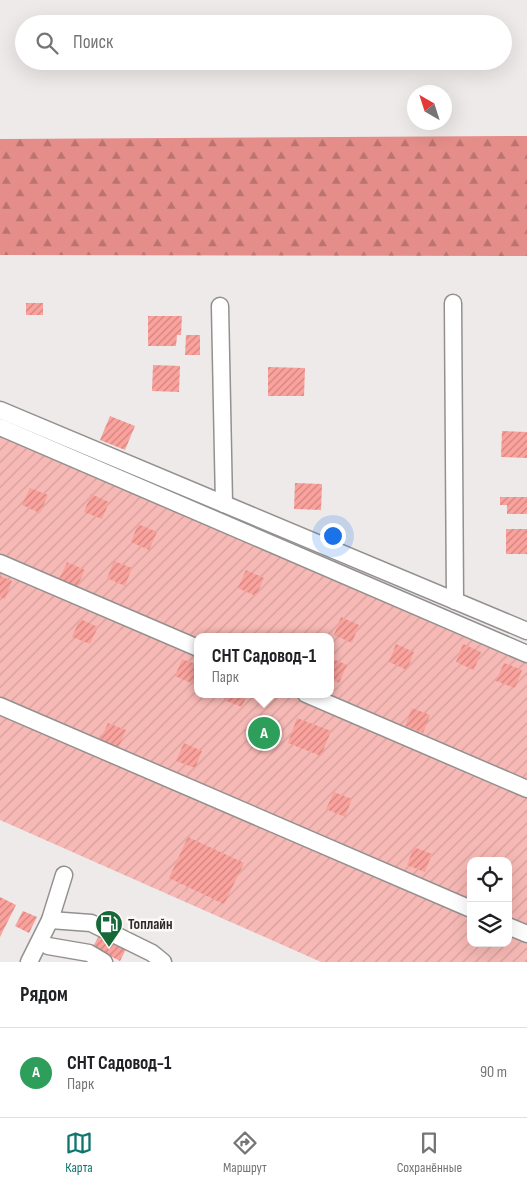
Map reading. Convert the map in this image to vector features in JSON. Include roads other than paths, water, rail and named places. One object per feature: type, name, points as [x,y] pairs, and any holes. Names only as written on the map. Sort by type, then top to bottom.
[{"type":"street","points":[[453,302],[455,601]]},
{"type":"street","points":[[220,306],[224,504]]},
{"type":"street","points":[[0,410],[527,631]]},
{"type":"street","points":[[0,427],[527,654]]},
{"type":"street","points":[[0,563],[194,646]]},
{"type":"street","points":[[315,698],[527,789]]},
{"type":"street","points":[[0,706],[467,907]]},
{"type":"street","points":[[29,962],[43,945],[64,875]]},
{"type":"street","points":[[50,920],[91,923],[143,955],[163,962]]},
{"type":"street","points":[[512,928],[527,934]]},
{"type":"street","points":[[43,945],[55,952],[60,962]]},
{"type":"street","points":[[43,945],[89,953],[104,962]]},
{"type":"place","name":"СНТ Садовод-1","points":[[264,733]]},
{"type":"place","name":"Топлайн","points":[[109,948]]}]
